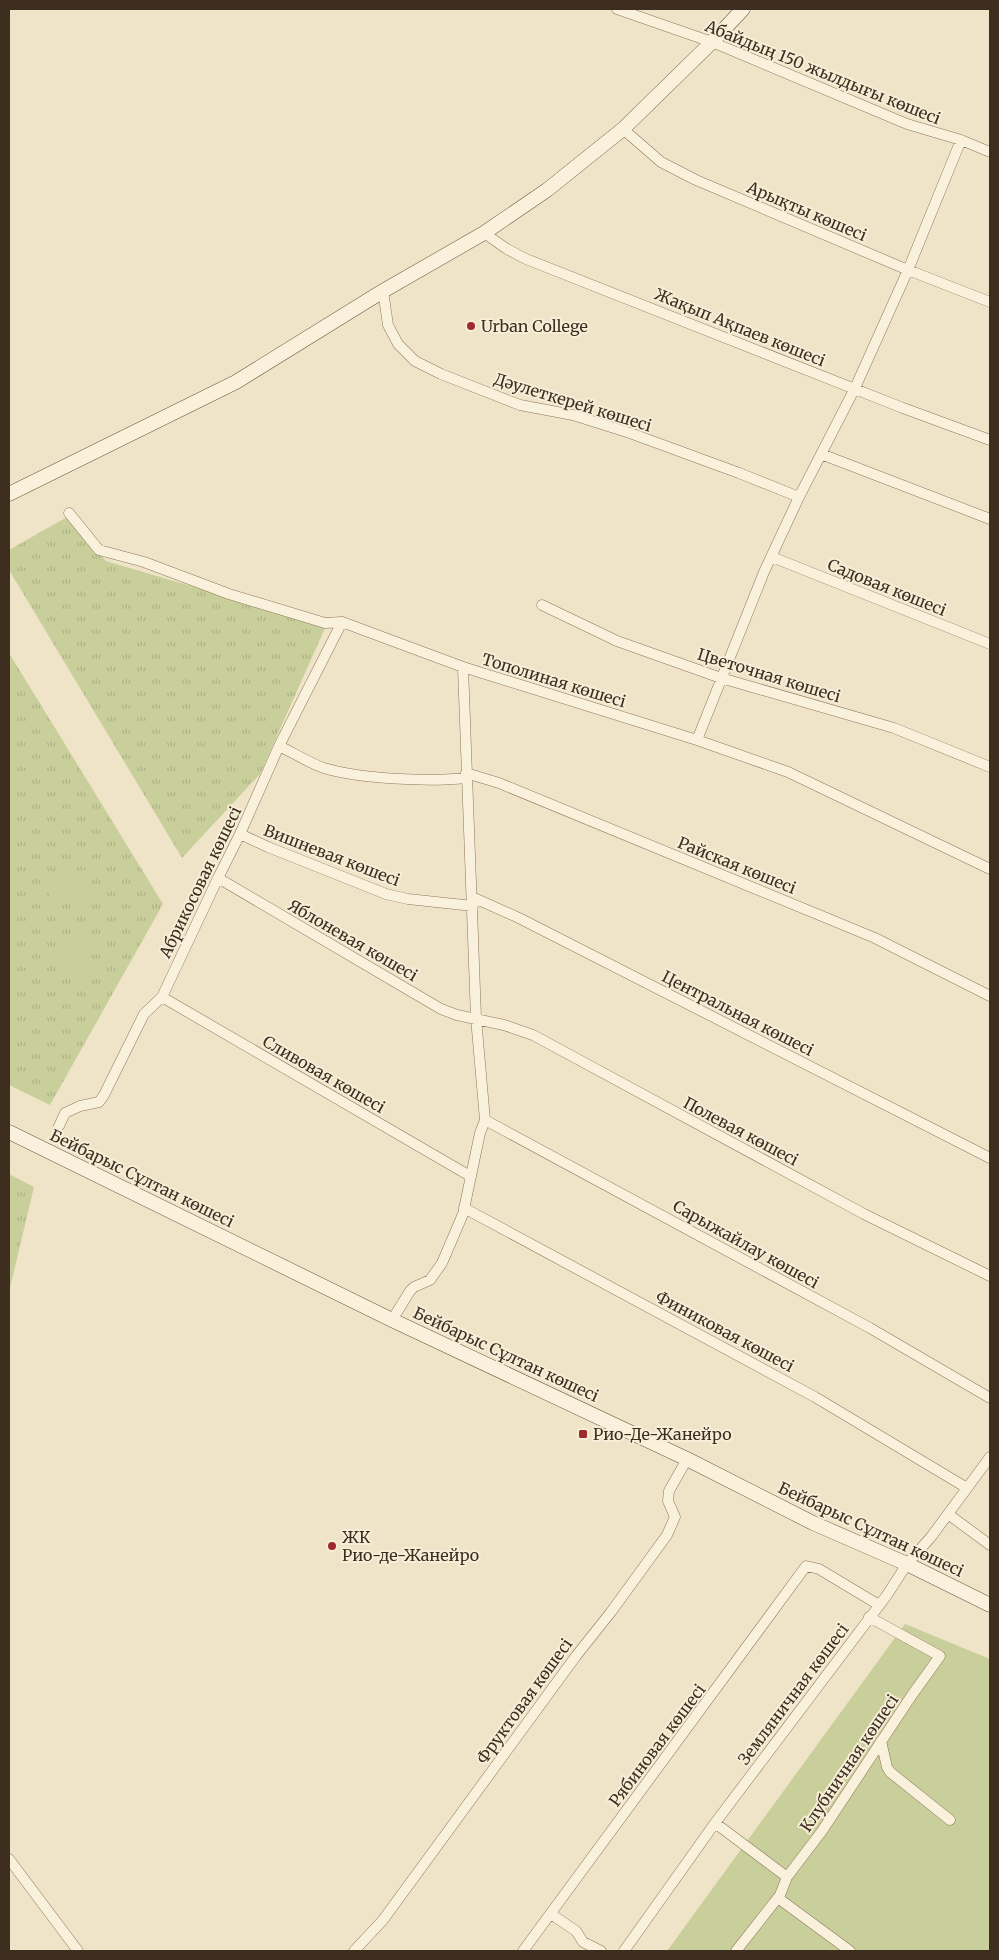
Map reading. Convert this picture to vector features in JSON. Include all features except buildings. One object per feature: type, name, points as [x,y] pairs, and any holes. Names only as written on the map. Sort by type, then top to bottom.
[{"type":"street","name":"Абайдың 150 жылдығы көшесі","points":[[617,9],[712,42],[907,124],[961,140],[990,152]]},
{"type":"street","points":[[9,494],[236,382],[383,291],[484,233],[547,190],[622,128],[712,42],[743,9]]},
{"type":"street","name":"Арықты көшесі","points":[[622,128],[661,162],[696,180],[908,270],[990,302]]},
{"type":"street","points":[[697,740],[772,557],[799,497],[855,388],[908,270],[961,140]]},
{"type":"street","name":"Жақып Ақпаев көшесі","points":[[484,233],[526,259],[903,408],[990,440]]},
{"type":"street","name":"Дәулеткерей көшесі","points":[[383,291],[388,325],[398,344],[416,361],[441,374],[520,404],[573,415],[630,433],[799,497]]},
{"type":"street","points":[[821,454],[990,518]]},
{"type":"street","name":"Тополиная көшесі","points":[[69,513],[99,550],[144,562],[228,594],[324,623],[342,622],[462,667],[697,740],[788,772],[990,869]]},
{"type":"street","name":"Садовая көшесі","points":[[772,557],[990,644]]},
{"type":"street","name":"Цветочная көшесі","points":[[542,605],[616,641],[721,678],[894,728],[990,767]]},
{"type":"street","name":"Абрикосовая көшесі","points":[[58,1126],[65,1113],[99,1102],[144,1014],[162,997],[240,834],[279,746],[342,622]]},
{"type":"street","points":[[392,1320],[414,1287],[430,1280],[442,1263],[464,1208],[480,1133],[485,1120],[476,1018],[462,667]]},
{"type":"street","points":[[279,746],[322,767],[340,772],[384,777],[448,780],[466,776]]},
{"type":"street","name":"Райская көшесі","points":[[466,776],[499,783],[875,938],[990,996]]},
{"type":"street","name":"Вишневая көшесі","points":[[240,834],[386,894],[408,899],[472,902]]},
{"type":"street","name":"Яблоневая көшесі","points":[[218,878],[441,1009],[457,1015],[476,1018]]},
{"type":"street","name":"Центральная көшесі","points":[[472,902],[519,918],[990,1158]]},
{"type":"street","name":"Сливовая көшесі","points":[[162,997],[470,1176]]},
{"type":"street","name":"Полевая көшесі","points":[[476,1018],[533,1035],[864,1214],[990,1276]]},
{"type":"street","name":"Сарыжайлау көшесі","points":[[485,1120],[870,1328],[990,1398]]},
{"type":"street","name":"Бейбарыс Сұлтан көшесі","points":[[9,1132],[392,1320],[687,1459],[813,1523],[907,1564],[990,1605]]},
{"type":"street","name":"Финиковая көшесі","points":[[464,1208],[815,1396],[967,1488]]},
{"type":"street","name":"Земляничная көшесі","points":[[624,1951],[716,1823],[879,1605],[907,1564],[990,1458]]},
{"type":"street","name":"Фруктовая көшесі","points":[[354,1951],[383,1920],[667,1535],[675,1517],[668,1501],[669,1491],[687,1459]]},
{"type":"street","points":[[948,1514],[990,1545]]},
{"type":"street","name":"Рябиновая көшесі","points":[[523,1951],[806,1566],[819,1569],[879,1605]]},
{"type":"street","name":"Клубничная көшесі","points":[[736,1951],[778,1898],[787,1877],[822,1831],[940,1656],[870,1617]]},
{"type":"street","points":[[881,1741],[890,1772],[950,1820]]},
{"type":"street","points":[[716,1823],[787,1877]]},
{"type":"street","points":[[9,1859],[78,1951]]},
{"type":"street","points":[[778,1898],[850,1951]]},
{"type":"street","points":[[551,1914],[576,1931],[583,1942],[601,1951]]},
{"type":"green space","points":[[67,517],[106,561],[326,626],[260,774],[182,858],[9,570],[9,550]]},
{"type":"green space","points":[[9,653],[163,904],[50,1105],[9,1085]]},
{"type":"green space","points":[[89,870],[90,901],[49,902],[48,872]]},
{"type":"green space","points":[[90,934],[89,977],[60,977],[60,935]]},
{"type":"green space","points":[[9,982],[14,982],[16,1031],[9,1032]]},
{"type":"green space","points":[[9,1174],[34,1187],[9,1292]]},
{"type":"green space","points":[[905,1624],[990,1659],[990,1951],[667,1951]]},
{"type":"place","name":"Urban College","points":[[471,326]]},
{"type":"place","name":"Рио-Де-Жанейро","points":[[583,1434]]},
{"type":"place","name":"ЖК Рио-де-Жанейро","points":[[332,1546]]}]
